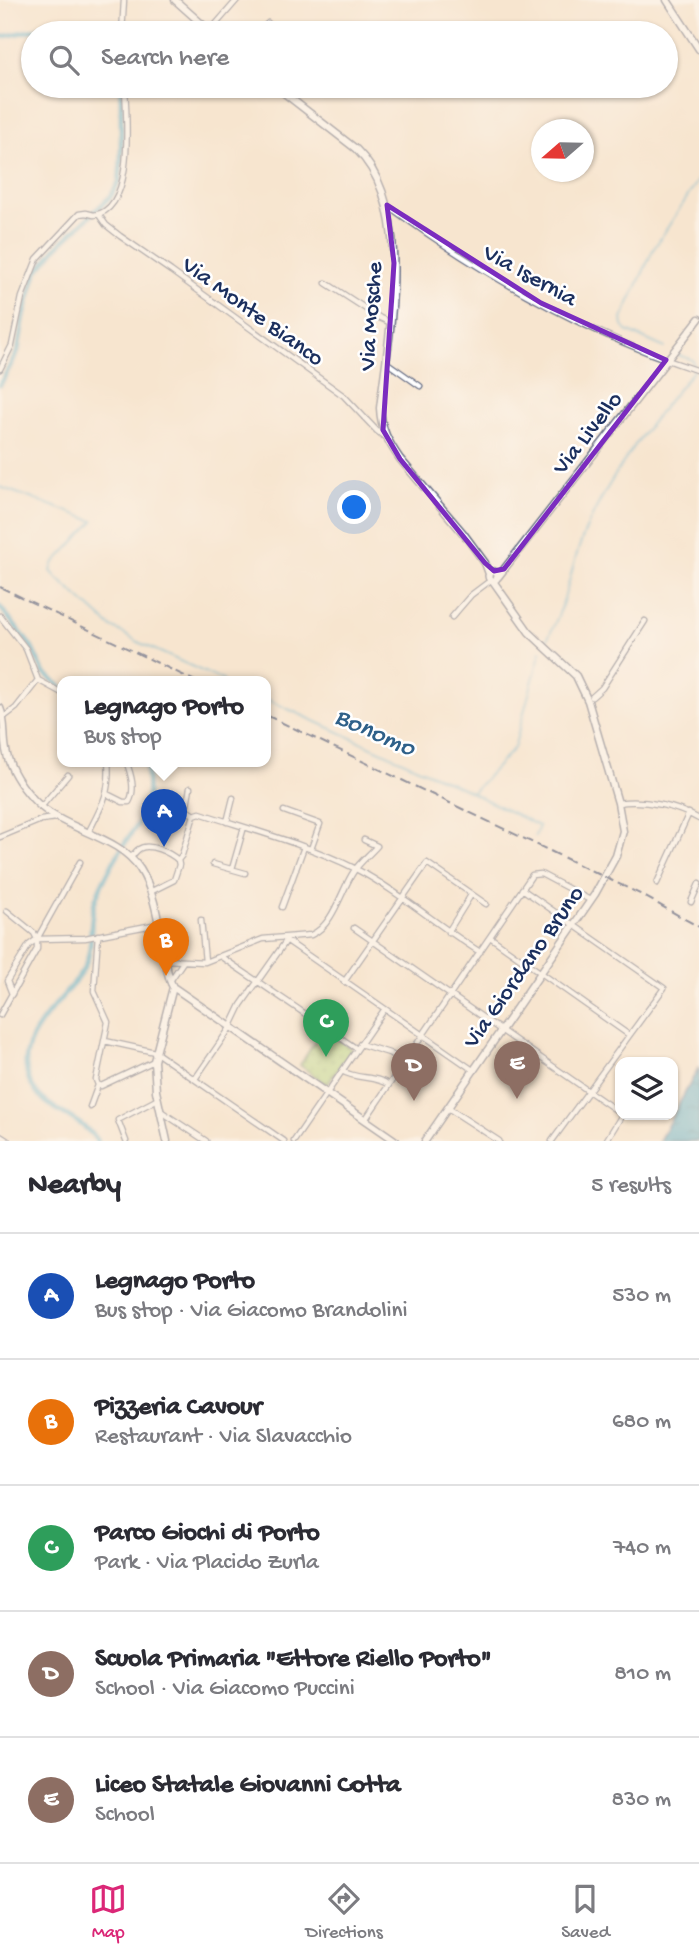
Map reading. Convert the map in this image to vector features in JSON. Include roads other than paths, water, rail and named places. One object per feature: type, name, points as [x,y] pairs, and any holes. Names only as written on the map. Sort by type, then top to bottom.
[{"type":"main road","points":[[175,0],[199,21]]},
{"type":"main road","points":[[667,0],[699,49]]},
{"type":"main road","name":"Via Mosche","points":[[290,98],[364,157],[379,183],[387,205],[394,263],[380,408],[386,438],[400,459],[463,533],[529,632],[566,665],[580,682],[618,803]]},
{"type":"main road","name":"Via Livello","points":[[493,578],[504,569],[699,319]]},
{"type":"main road","points":[[0,708],[4,717],[9,762],[23,785],[42,808],[56,818],[128,855],[142,872],[150,892],[171,984],[154,1061],[158,1099],[167,1141]]},
{"type":"main road","name":"Via Giordano Bruno","points":[[425,1141],[591,901],[620,848],[623,831],[618,803]]},
{"type":"main road","points":[[171,984],[230,1028],[396,1141]]},
{"type":"street","points":[[123,21],[124,0]]},
{"type":"street","points":[[220,21],[237,0]]},
{"type":"street","points":[[0,369],[12,345],[22,297],[37,259],[76,216],[99,215],[118,194],[124,176],[125,98]]},
{"type":"street","name":"Via Isernia","points":[[387,205],[409,222],[541,303],[666,360],[699,372]]},
{"type":"street","name":"Via Monte Bianco","points":[[99,215],[106,225],[120,236],[344,396],[386,438]]},
{"type":"street","points":[[326,283],[389,322]]},
{"type":"street","points":[[385,362],[420,386]]},
{"type":"street","points":[[452,617],[471,595],[493,578]]},
{"type":"street","points":[[0,616],[26,649],[38,680],[57,691]]},
{"type":"street","points":[[592,697],[602,688],[645,621]]},
{"type":"street","points":[[4,717],[16,708],[38,680]]},
{"type":"street","points":[[88,834],[107,794],[110,781],[109,767]]},
{"type":"street","points":[[107,794],[129,802],[132,797],[128,767]]},
{"type":"street","points":[[41,820],[42,808],[68,775]]},
{"type":"street","points":[[190,788],[186,810],[194,815]]},
{"type":"street","points":[[227,822],[233,798]]},
{"type":"street","points":[[618,803],[640,802],[689,813],[699,819]]},
{"type":"street","points":[[284,811],[320,824],[311,849]]},
{"type":"street","points":[[194,815],[200,813],[311,849],[355,869],[402,898],[480,953]]},
{"type":"street","points":[[657,883],[689,813]]},
{"type":"street","points":[[178,860],[194,815]]},
{"type":"street","points":[[0,837],[41,820],[56,818]]},
{"type":"street","points":[[232,869],[244,827]]},
{"type":"street","points":[[165,960],[205,962],[263,939],[311,935],[322,928],[355,869],[377,846],[364,840]]},
{"type":"street","points":[[128,855],[146,847],[171,854],[178,860],[174,880],[150,892]]},
{"type":"street","points":[[282,907],[303,847]]},
{"type":"street","points":[[8,981],[29,945],[37,939],[80,862]]},
{"type":"street","points":[[344,982],[427,863],[486,904]]},
{"type":"street","points":[[213,864],[245,873]]},
{"type":"street","points":[[364,1121],[532,875],[539,873],[591,901]]},
{"type":"street","points":[[691,902],[699,884]]},
{"type":"street","points":[[522,889],[664,988],[552,1141]]},
{"type":"street","points":[[448,932],[471,895]]},
{"type":"street","points":[[0,1014],[37,949],[34,933],[6,911]]},
{"type":"street","points":[[201,920],[205,962]]},
{"type":"street","points":[[37,939],[85,938],[158,924]]},
{"type":"street","points":[[354,928],[615,1110]]},
{"type":"street","points":[[90,1107],[97,1085],[108,1022],[94,988],[99,943],[96,935]]},
{"type":"street","points":[[490,937],[629,1035]]},
{"type":"street","points":[[195,1079],[230,1028],[241,1005],[284,939]]},
{"type":"street","points":[[284,939],[473,1070]]},
{"type":"street","points":[[220,956],[359,1046],[389,1053],[405,1062]]},
{"type":"street","points":[[171,984],[183,962]]},
{"type":"street","points":[[0,977],[8,981],[12,994]]},
{"type":"street","points":[[294,1141],[384,1010]]},
{"type":"street","points":[[105,1041],[155,1052],[284,1141]]},
{"type":"street","points":[[102,1053],[116,1044]]},
{"type":"street","points":[[97,1085],[101,1086],[154,1061]]},
{"type":"street","points":[[342,1071],[355,1077],[381,1079],[389,1085]]},
{"type":"street","points":[[126,1141],[118,1120],[158,1099]]},
{"type":"street","points":[[447,1108],[499,1141]]},
{"type":"street","points":[[161,1112],[206,1141]]},
{"type":"street","points":[[606,1141],[618,1120]]},
{"type":"street","points":[[0,1136],[8,1141]]},
{"type":"water","points":[[699,1067],[699,1141],[659,1141],[670,1120],[678,1120],[678,1106]]},
{"type":"waterway","points":[[0,37],[21,32]]},
{"type":"waterway","points":[[0,385],[18,351],[36,273],[58,246],[111,196],[119,182],[121,98]]},
{"type":"waterway","points":[[665,348],[627,331],[622,319],[653,250],[699,179]]},
{"type":"waterway","points":[[547,639],[559,614],[579,547],[594,511],[619,468],[694,370],[693,360],[678,355]]},
{"type":"waterway","name":"Bonomo","points":[[0,487],[94,521],[53,564],[51,571],[110,626],[140,643],[213,676]]},
{"type":"waterway","points":[[0,607],[31,646],[44,673],[57,683]]},
{"type":"waterway","points":[[535,836],[539,826],[472,793],[514,748],[541,651]]},
{"type":"waterway","name":"Bonomo","points":[[271,701],[471,792]]},
{"type":"waterway","points":[[97,1141],[90,1132],[36,1092],[30,1082],[26,1065],[28,1049],[34,1034],[85,966],[90,949],[96,898],[146,804],[146,767]]},
{"type":"railway","points":[[0,587],[185,676]]},
{"type":"railway","points":[[271,717],[642,895],[699,927]]},
{"type":"place","name":"Legnago Porto","points":[[164,847]]},
{"type":"place","name":"Pizzeria Cavour","points":[[166,976]]},
{"type":"place","name":"Parco Giochi di Porto","points":[[326,1057]]},
{"type":"place","name":"Liceo Statale Giovanni Cotta","points":[[517,1099]]},
{"type":"place","name":"Scuola Primaria \"Ettore Riello Porto\"","points":[[414,1101]]}]
